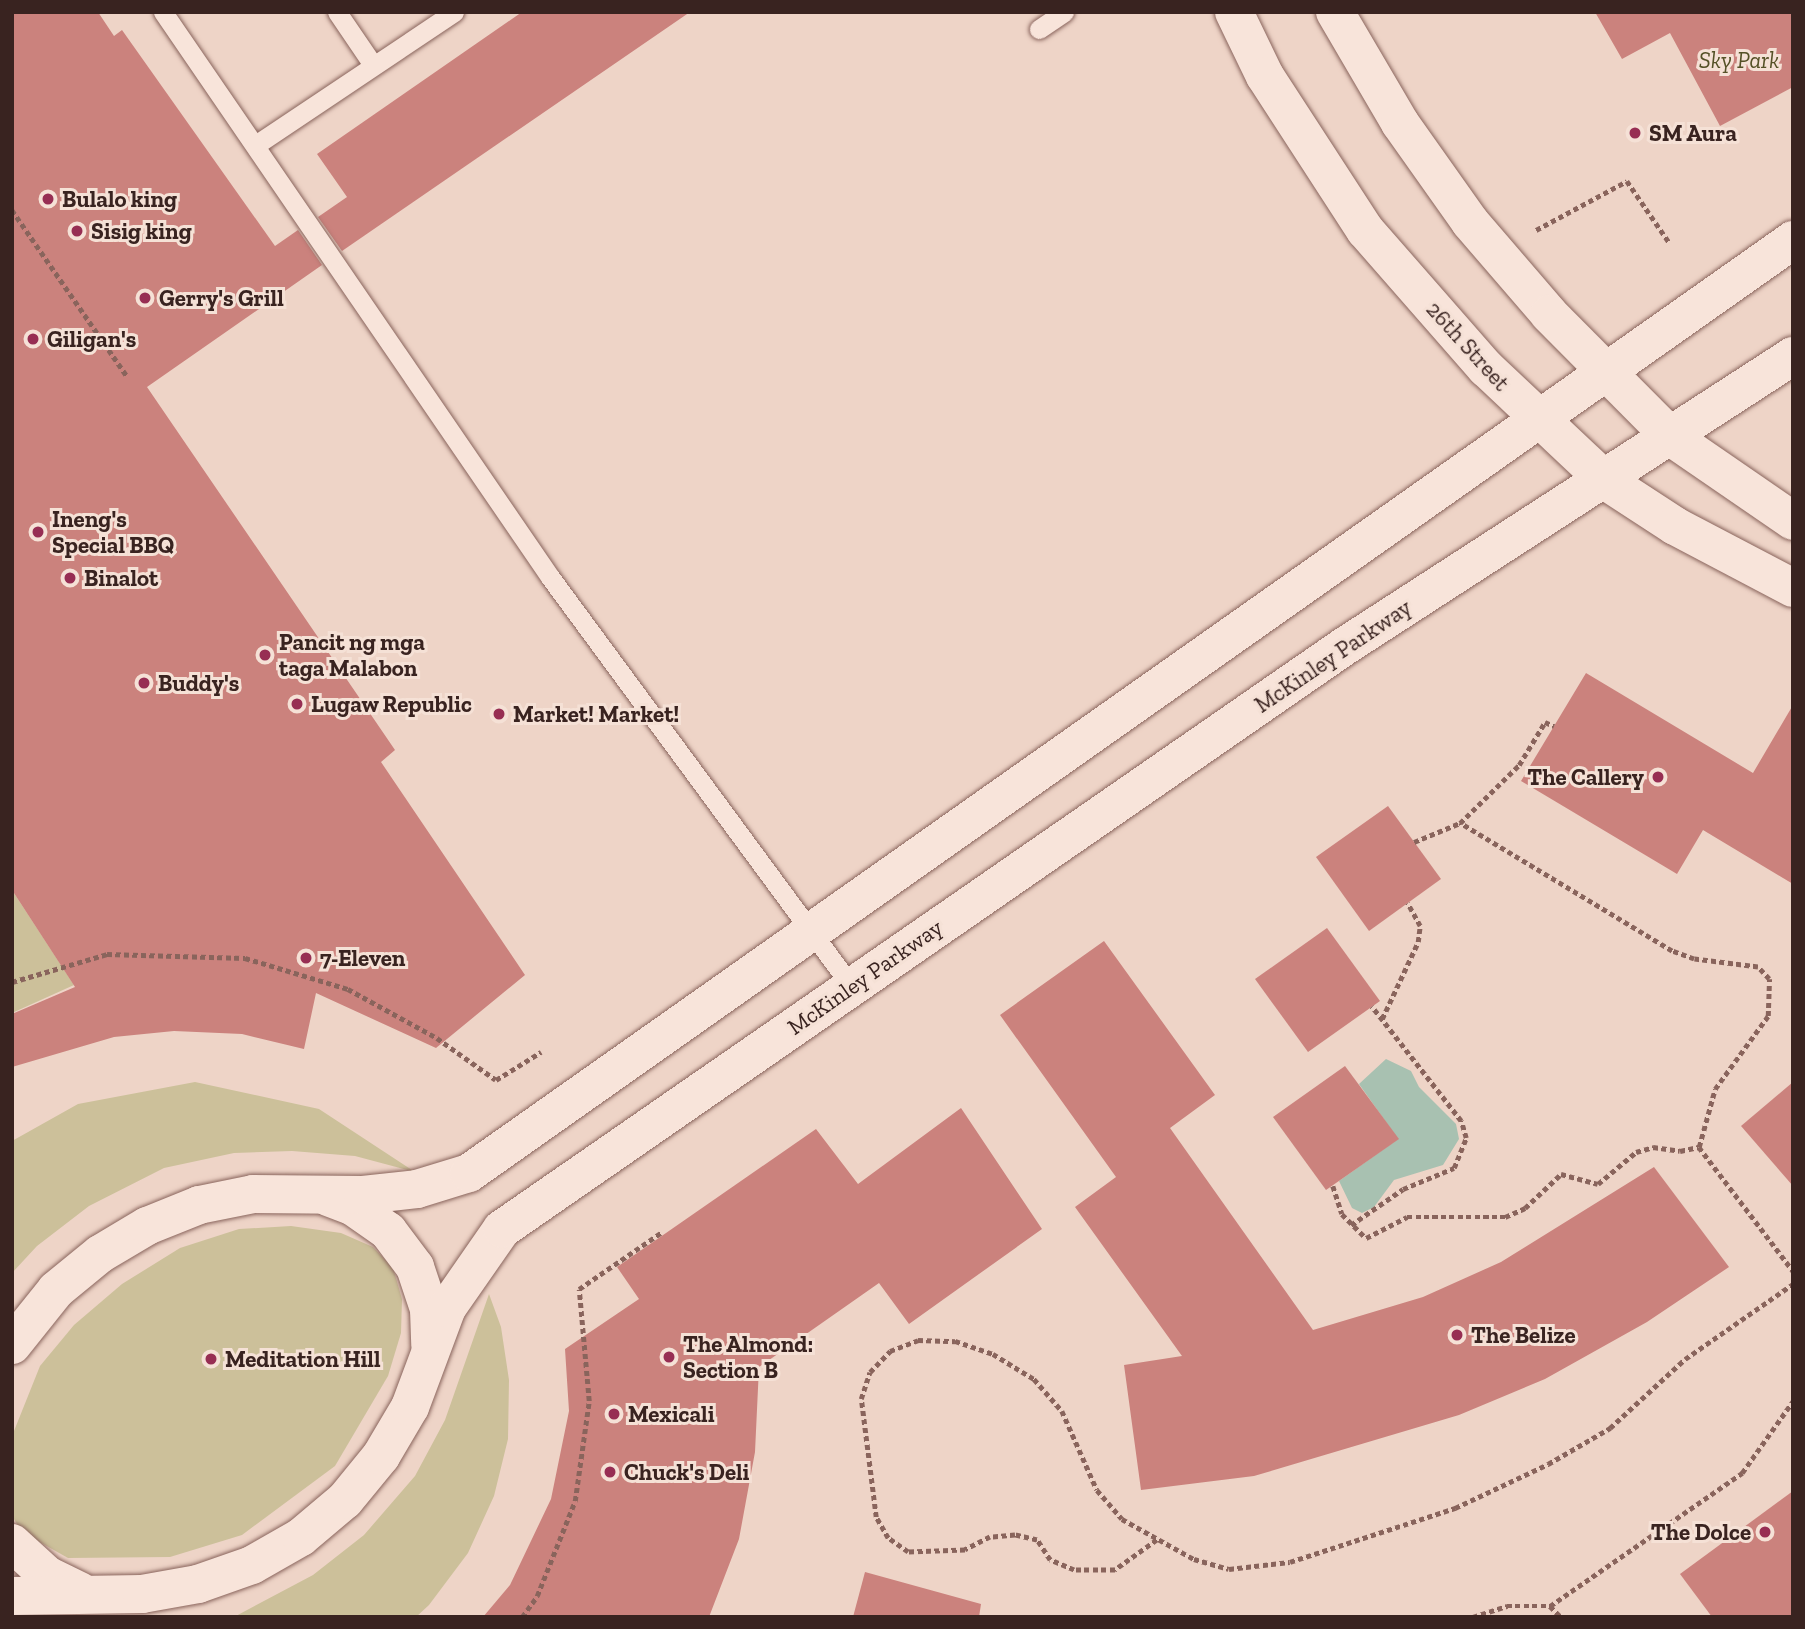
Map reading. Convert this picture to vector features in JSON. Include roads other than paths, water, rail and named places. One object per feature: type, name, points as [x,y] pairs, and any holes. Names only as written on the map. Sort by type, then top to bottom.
[{"type":"main road","name":"26th Street","points":[[1234,12],[1265,76],[1365,230],[1486,368],[1606,481],[1675,526],[1793,588]]},
{"type":"main road","points":[[1335,12],[1400,122],[1470,222],[1604,371],[1671,437],[1793,521]]},
{"type":"main road","points":[[12,1345],[56,1290],[147,1226],[213,1202],[309,1191],[363,1195],[404,1191],[469,1172],[809,931],[1540,421],[1604,371],[1793,240]]},
{"type":"main road","name":"McKinley Parkway","points":[[12,1597],[85,1593],[142,1594],[198,1584],[252,1565],[301,1537],[345,1500],[381,1456],[410,1407],[447,1308],[502,1229],[1345,646],[1606,481],[1793,355]]},
{"type":"main road","points":[[309,1191],[352,1206],[395,1240],[415,1267],[429,1309],[430,1354]]},
{"type":"main road","points":[[12,1543],[47,1575],[85,1593]]},
{"type":"lane","points":[[163,12],[257,144],[356,296],[550,577],[852,987]]},
{"type":"lane","points":[[337,12],[373,65]]},
{"type":"lane","points":[[257,144],[454,12]]},
{"type":"lane","points":[[1039,29],[1064,12]]},
{"type":"place","name":"SM Aura","points":[[1635,133]]},
{"type":"place","name":"Bulalo king","points":[[48,199]]},
{"type":"place","name":"Sisig king","points":[[77,231]]},
{"type":"place","name":"Gerry's Grill","points":[[145,298]]},
{"type":"place","name":"Giligan's","points":[[33,339]]},
{"type":"place","name":"Ineng's Special BBQ","points":[[38,532]]},
{"type":"place","name":"Binalot","points":[[70,578]]},
{"type":"place","name":"Pancit ng mga taga Malabon","points":[[265,655]]},
{"type":"place","name":"Buddy's","points":[[144,683]]},
{"type":"place","name":"Lugaw Republic","points":[[297,704]]},
{"type":"place","name":"Market! Market!","points":[[499,714]]},
{"type":"place","name":"The Callery","points":[[1658,777]]},
{"type":"place","name":"7-Eleven","points":[[306,958]]},
{"type":"place","name":"The Belize","points":[[1457,1335]]},
{"type":"place","name":"The Almond: Section B","points":[[669,1357]]},
{"type":"place","name":"Meditation Hill","points":[[211,1359]]},
{"type":"place","name":"Mexicali","points":[[614,1414]]},
{"type":"place","name":"Chuck's Deli","points":[[610,1472]]},
{"type":"place","name":"The Dolce","points":[[1765,1532]]},
{"type":"park label","name":"Sky Park","points":[[1739,60]]}]
